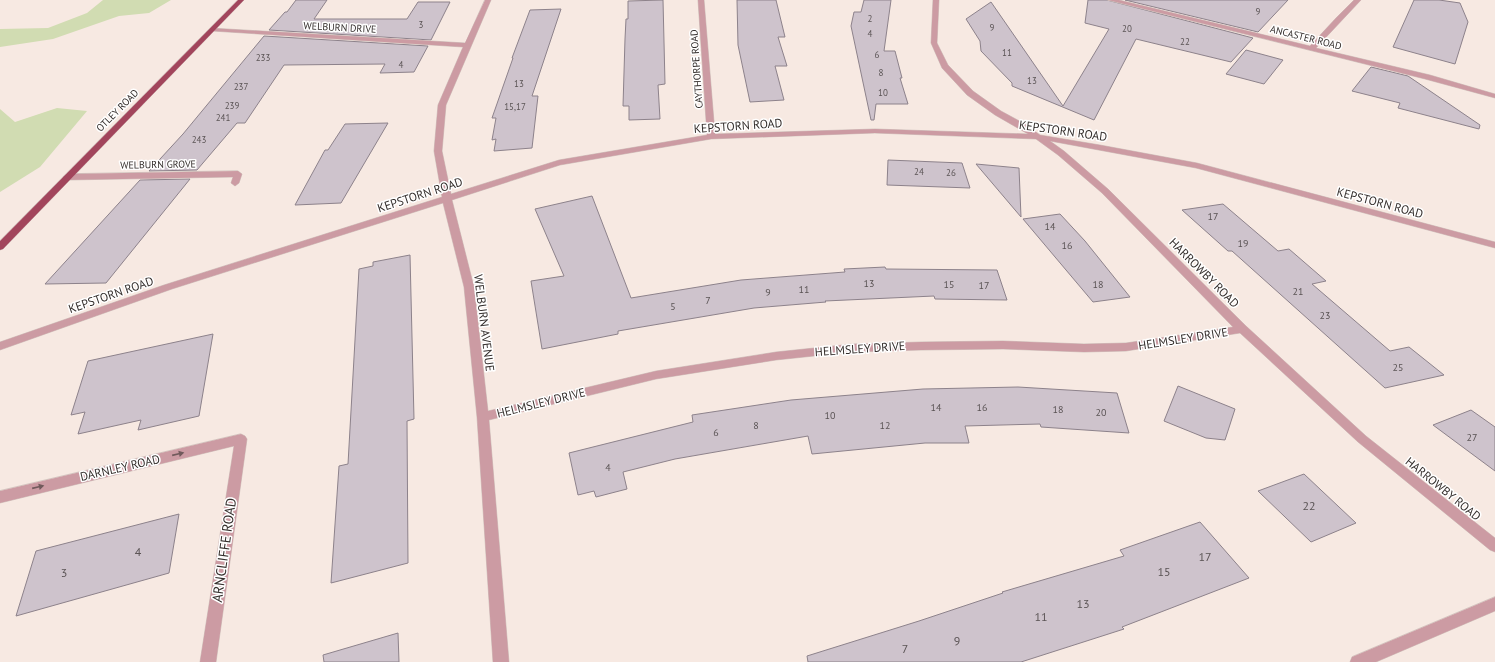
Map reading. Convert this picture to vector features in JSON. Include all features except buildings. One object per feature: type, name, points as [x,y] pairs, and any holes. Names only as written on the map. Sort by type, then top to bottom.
[{"type":"highway","name":"OTLEY ROAD","points":[[0,247],[241,0]]},
{"type":"highway","name":"OTLEY ROAD","points":[[0,243],[10,236]]},
{"type":"street","name":"WELBURN AVENUE","points":[[488,0],[442,105],[438,151],[447,199],[469,287],[482,417],[501,662]]},
{"type":"street","name":"CAYTHORPE ROAD","points":[[701,0],[712,137]]},
{"type":"street","name":"HARROWBY ROAD","points":[[936,0],[934,43],[945,66],[970,93],[998,113],[1022,126],[1061,153],[1105,191],[1242,329],[1362,440],[1495,546]]},
{"type":"street","name":"ANCASTER ROAD","points":[[1111,0],[1312,48],[1495,96]]},
{"type":"street","points":[[1312,48],[1338,19],[1358,0]]},
{"type":"street","name":"WELBURN DRIVE","points":[[212,29],[467,45]]},
{"type":"street","name":"KEPSTORN ROAD","points":[[0,346],[168,288],[559,163],[712,137],[875,131],[1038,137],[1100,147],[1197,166],[1495,245]]},
{"type":"street","name":"WELBURN GROVE","points":[[67,177],[238,174],[234,183]]},
{"type":"street","name":"HELMSLEY DRIVE","points":[[482,417],[656,375],[776,356],[852,348],[921,346],[1003,345],[1056,348],[1126,347],[1242,329]]},
{"type":"street","name":"DARNLEY ROAD","points":[[0,497],[241,439]]},
{"type":"street","name":"ARNCLIFFE ROAD","points":[[208,662],[241,439]]},
{"type":"street","points":[[1358,662],[1495,604]]},
{"type":"green space","points":[[103,0],[171,0],[149,13],[119,16],[53,39],[0,47],[0,29],[48,28],[87,13]]},
{"type":"green space","points":[[57,108],[87,111],[40,167],[0,192],[0,109],[15,122]]}]
